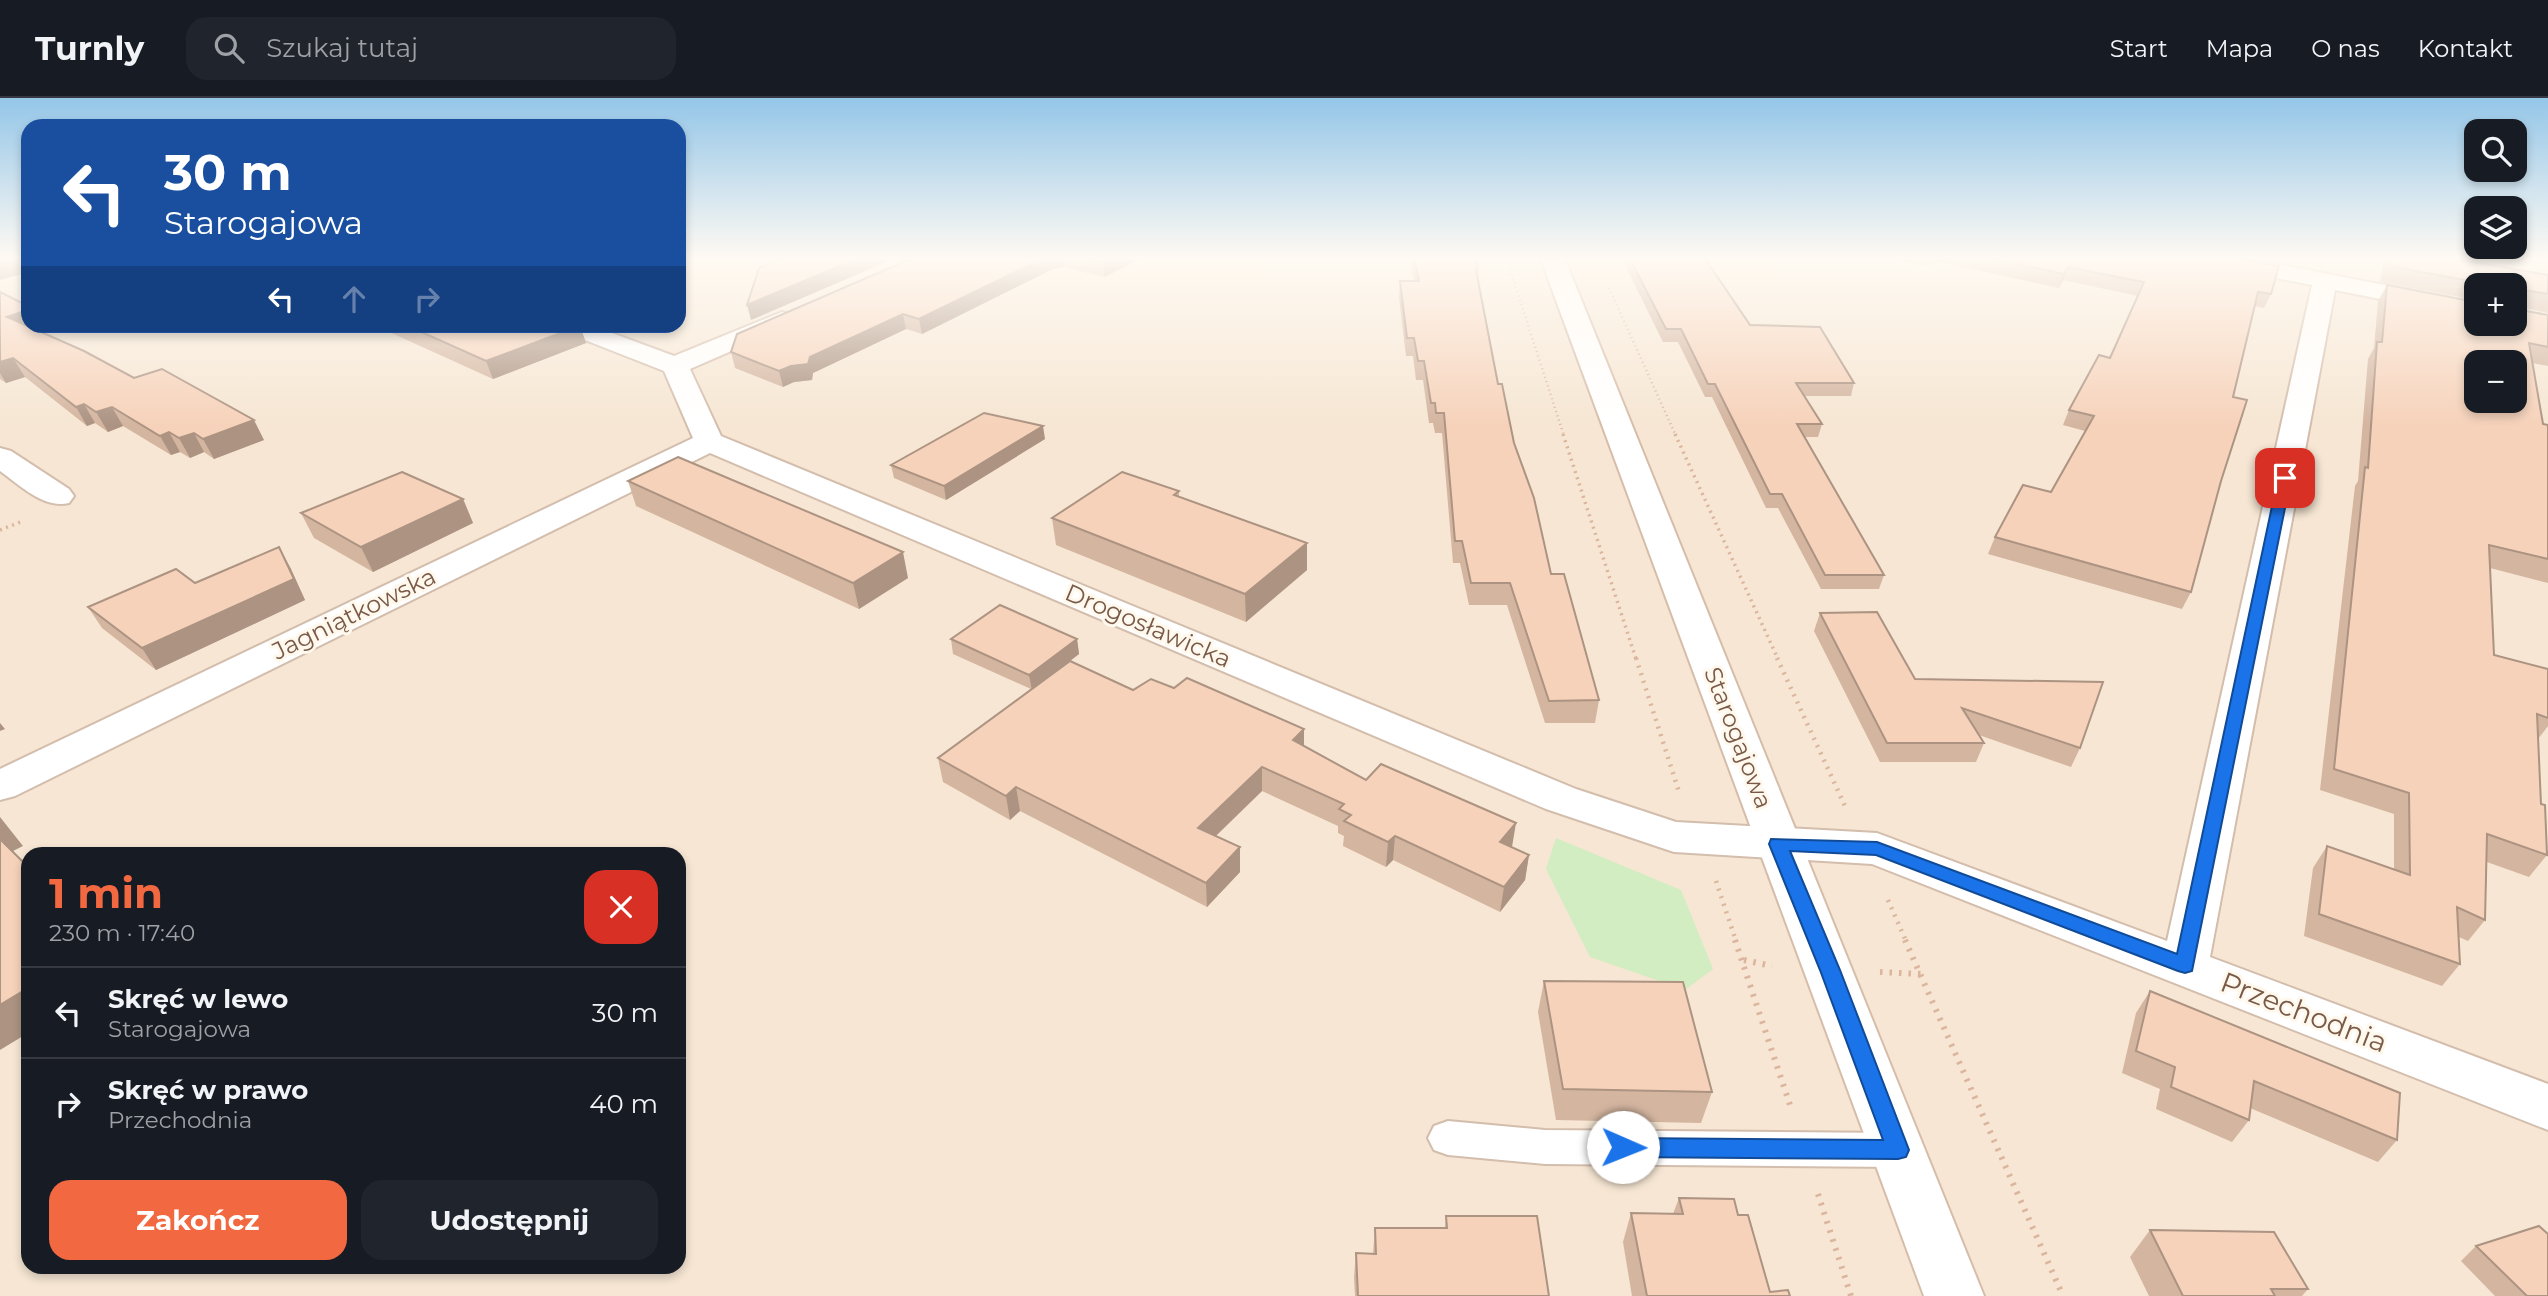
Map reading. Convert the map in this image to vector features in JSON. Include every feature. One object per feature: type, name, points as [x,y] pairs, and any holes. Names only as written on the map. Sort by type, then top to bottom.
[{"type":"street","points":[[589,333],[675,366],[799,313]]},
{"type":"street","name":"Starogajowa","points":[[1574,313],[1954,1296]]},
{"type":"street","points":[[2185,965],[2318,313]]},
{"type":"street","points":[[675,366],[709,442]]},
{"type":"street","name":"Drogosławicka","points":[[709,442],[1561,799],[1674,837],[1778,844]]},
{"type":"street","name":"Jagniątkowska","points":[[0,786],[709,442]]},
{"type":"street","points":[[0,457],[58,496]]},
{"type":"street","name":"Przechodnia","points":[[1778,844],[1877,849],[2185,965],[2548,1107]]},
{"type":"lane","points":[[1448,1138],[1545,1147],[1898,1150]]},
{"type":"path","points":[[1524,313],[1684,804]]},
{"type":"path","points":[[1620,313],[1847,813]]},
{"type":"path","points":[[1717,883],[1851,1296]]},
{"type":"path","points":[[1882,887],[2063,1296]]},
{"type":"path","points":[[1870,971],[1922,974]]},
{"type":"shaded area","points":[[0,313],[21,313],[21,333],[686,333],[686,313],[2464,313],[2464,336],[2527,336],[2527,313],[2548,313],[2548,1296],[0,1296]]},
{"type":"green space","points":[[1556,838],[1681,890],[1713,969],[1685,990],[1590,957],[1546,869]]},
{"type":"building","points":[[0,313],[19,313],[7,317],[21,323],[21,333],[43,333],[134,378],[162,369],[254,420],[203,439],[194,433],[179,438],[169,432],[160,436],[112,407],[96,412],[84,404],[76,407],[13,358],[0,362]]},
{"type":"building","points":[[786,313],[931,313],[919,319],[903,314],[810,357],[808,364],[779,371],[731,352],[737,334]]},
{"type":"building","points":[[1404,313],[1484,313],[1498,384],[1502,384],[1514,443],[1534,498],[1551,574],[1564,574],[1599,700],[1549,701],[1510,583],[1471,583],[1462,541],[1455,541],[1444,413],[1436,413],[1435,403],[1431,403],[1424,361],[1418,361],[1414,338],[1407,338]]},
{"type":"building","points":[[1658,313],[1742,313],[1750,325],[1820,327],[1854,383],[1796,383],[1822,424],[1797,424],[1884,575],[1825,575],[1782,494],[1770,494],[1715,384],[1708,384],[1681,329],[1666,329]]},
{"type":"building","points":[[2130,313],[2253,313],[2233,397],[2247,400],[2221,481],[2191,592],[1995,537],[2023,485],[2051,492],[2094,416],[2069,410],[2099,355],[2110,358]]},
{"type":"building","points":[[2385,313],[2464,313],[2464,336],[2527,336],[2527,313],[2548,315],[2548,347],[2529,343],[2543,424],[2548,425],[2548,559],[2489,545],[2494,655],[2548,669],[2548,718],[2537,714],[2541,804],[2545,805],[2547,855],[2487,834],[2485,920],[2457,907],[2460,964],[2319,914],[2327,846],[2410,875],[2409,793],[2334,769],[2365,467],[2368,468],[2377,342],[2382,342]]},
{"type":"building","points":[[424,333],[560,333],[486,361]]},
{"type":"building","points":[[984,413],[1043,426],[944,486],[891,465]]},
{"type":"building","points":[[678,457],[903,552],[853,583],[628,481]]},
{"type":"building","points":[[402,472],[463,499],[361,547],[301,513]]},
{"type":"building","points":[[1122,472],[1179,491],[1174,495],[1307,543],[1245,594],[1052,518]]},
{"type":"building","points":[[279,547],[294,579],[142,648],[88,607],[176,569],[195,583]]},
{"type":"building","points":[[1000,605],[1077,639],[1029,675],[951,639]]},
{"type":"building","points":[[1877,612],[1915,679],[2103,682],[2080,748],[1962,708],[1984,743],[1887,743],[1820,613]]},
{"type":"building","points":[[1070,661],[1133,690],[1151,679],[1174,688],[1187,678],[1304,729],[1293,740],[1366,780],[1381,764],[1516,823],[1500,842],[1529,855],[1504,887],[1395,836],[1388,842],[1344,821],[1351,815],[1339,809],[1344,804],[1262,767],[1198,828],[1240,847],[1206,883],[1016,787],[1006,796],[938,758]]},
{"type":"building","points":[[0,839],[21,860],[21,992],[0,1005]]},
{"type":"building","points":[[1544,981],[1683,982],[1712,1092],[1563,1089]]},
{"type":"building","points":[[2150,991],[2400,1093],[2397,1140],[2254,1081],[2249,1120],[2171,1087],[2175,1067],[2136,1051]]},
{"type":"building","points":[[1679,1198],[1734,1199],[1738,1215],[1748,1215],[1770,1292],[1788,1290],[1790,1296],[1647,1296],[1631,1213],[1683,1214]]},
{"type":"building","points":[[1446,1216],[1537,1216],[1549,1296],[1358,1296],[1356,1253],[1376,1254],[1375,1228],[1447,1228]]},
{"type":"building","points":[[2539,1226],[2548,1234],[2548,1296],[2527,1296],[2476,1246]]},
{"type":"building","points":[[2150,1230],[2274,1232],[2308,1289],[2271,1289],[2275,1296],[2183,1296]]},
{"type":"route","points":[[1623,1147],[1898,1150],[1830,970],[1778,844],[1877,849],[2185,965],[2285,478]]}]
